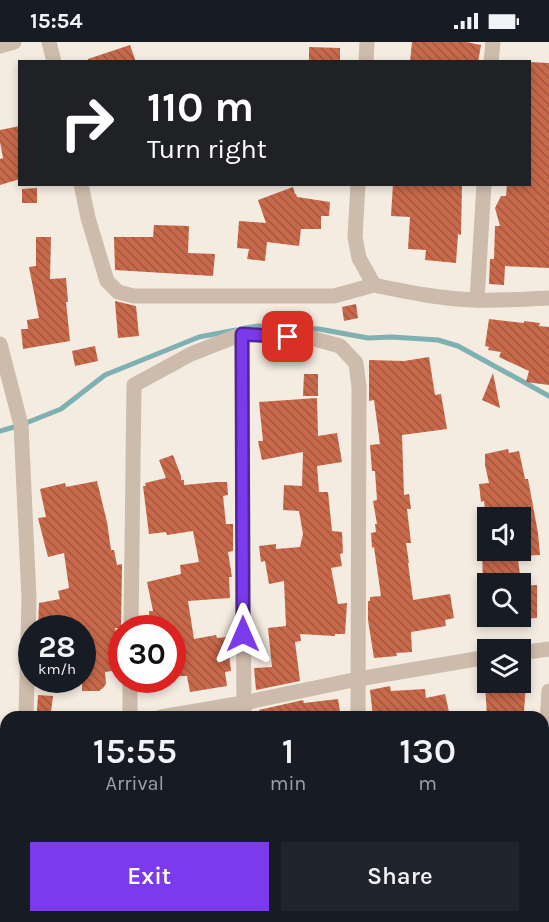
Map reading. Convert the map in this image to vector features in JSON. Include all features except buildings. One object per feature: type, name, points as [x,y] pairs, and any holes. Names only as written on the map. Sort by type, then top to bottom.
[{"type":"street","points":[[0,46],[14,42]]},
{"type":"street","points":[[49,42],[54,60]]},
{"type":"street","points":[[366,60],[367,42]]},
{"type":"street","points":[[491,60],[492,42]]},
{"type":"street","points":[[81,186],[88,218],[107,281],[118,292],[134,296],[334,296],[374,285],[455,299],[549,298]]},
{"type":"street","points":[[358,186],[355,237],[359,258],[374,285]]},
{"type":"street","points":[[477,300],[484,186]]},
{"type":"street","points":[[242,334],[244,710],[358,679],[477,659]]},
{"type":"street","points":[[131,615],[134,385],[191,354],[242,334],[311,338],[340,346],[356,363],[359,387],[358,711]]},
{"type":"street","points":[[0,344],[21,425],[29,598],[26,711]]},
{"type":"street","points":[[531,651],[549,649]]},
{"type":"street","points":[[548,711],[549,690]]},
{"type":"street","points":[[130,693],[130,711]]},
{"type":"waterway","points":[[245,328],[258,326],[319,329],[368,338],[438,340],[458,346],[549,396]]},
{"type":"waterway","points":[[0,431],[61,409],[105,375],[199,337],[236,330]]},
{"type":"route","points":[[243,634],[242,334],[288,337]]}]
